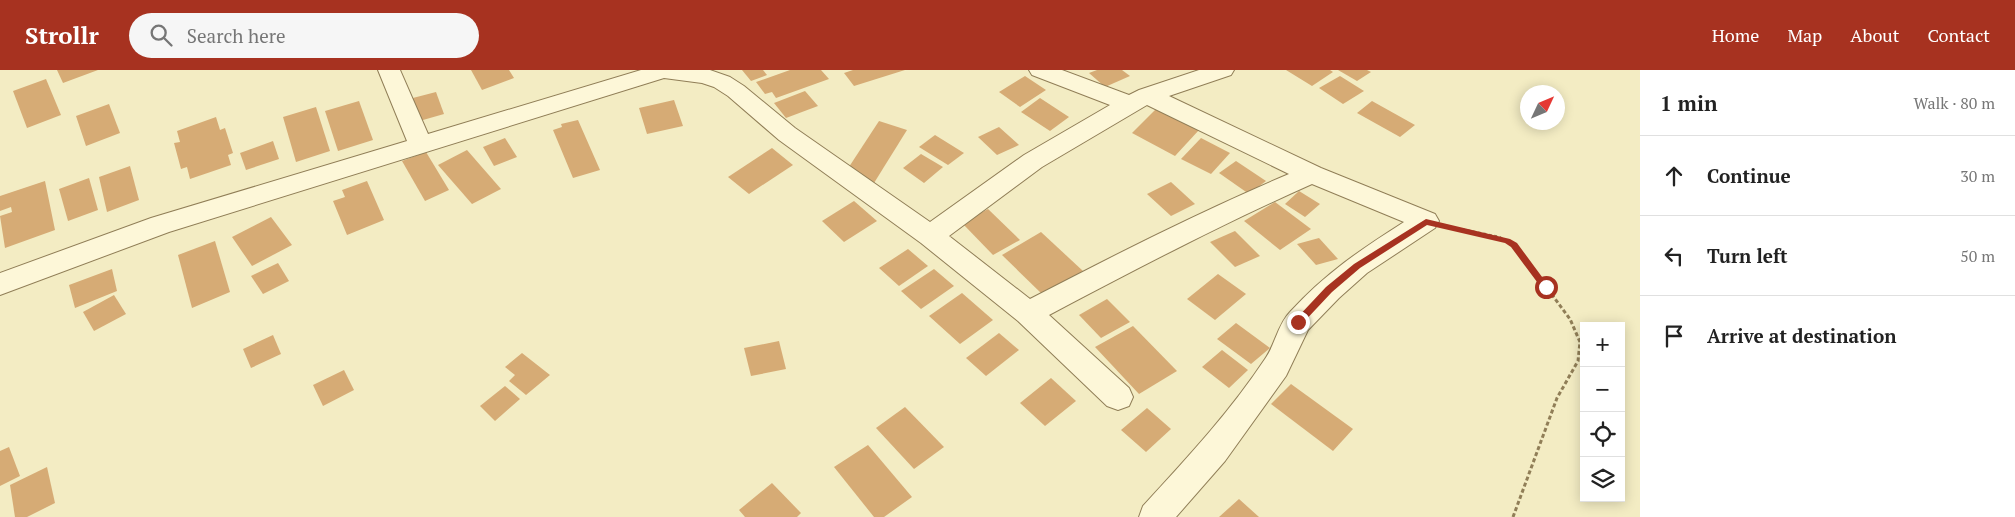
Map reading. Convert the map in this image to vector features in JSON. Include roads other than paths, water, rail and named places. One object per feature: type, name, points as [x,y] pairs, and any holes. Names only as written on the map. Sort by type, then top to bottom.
[{"type":"street","points":[[389,70],[421,146]]},
{"type":"street","points":[[1040,70],[1138,100],[1426,222],[1357,266],[1329,290],[1298,322],[1276,367],[1214,451],[1154,517]]},
{"type":"street","points":[[930,236],[1034,161],[1138,100],[1224,70]]},
{"type":"street","points":[[0,284],[160,226],[662,71],[705,76],[722,82],[736,91],[787,134],[930,236],[1028,313],[1118,397]]},
{"type":"street","points":[[1028,313],[1211,219],[1312,174]]}]
